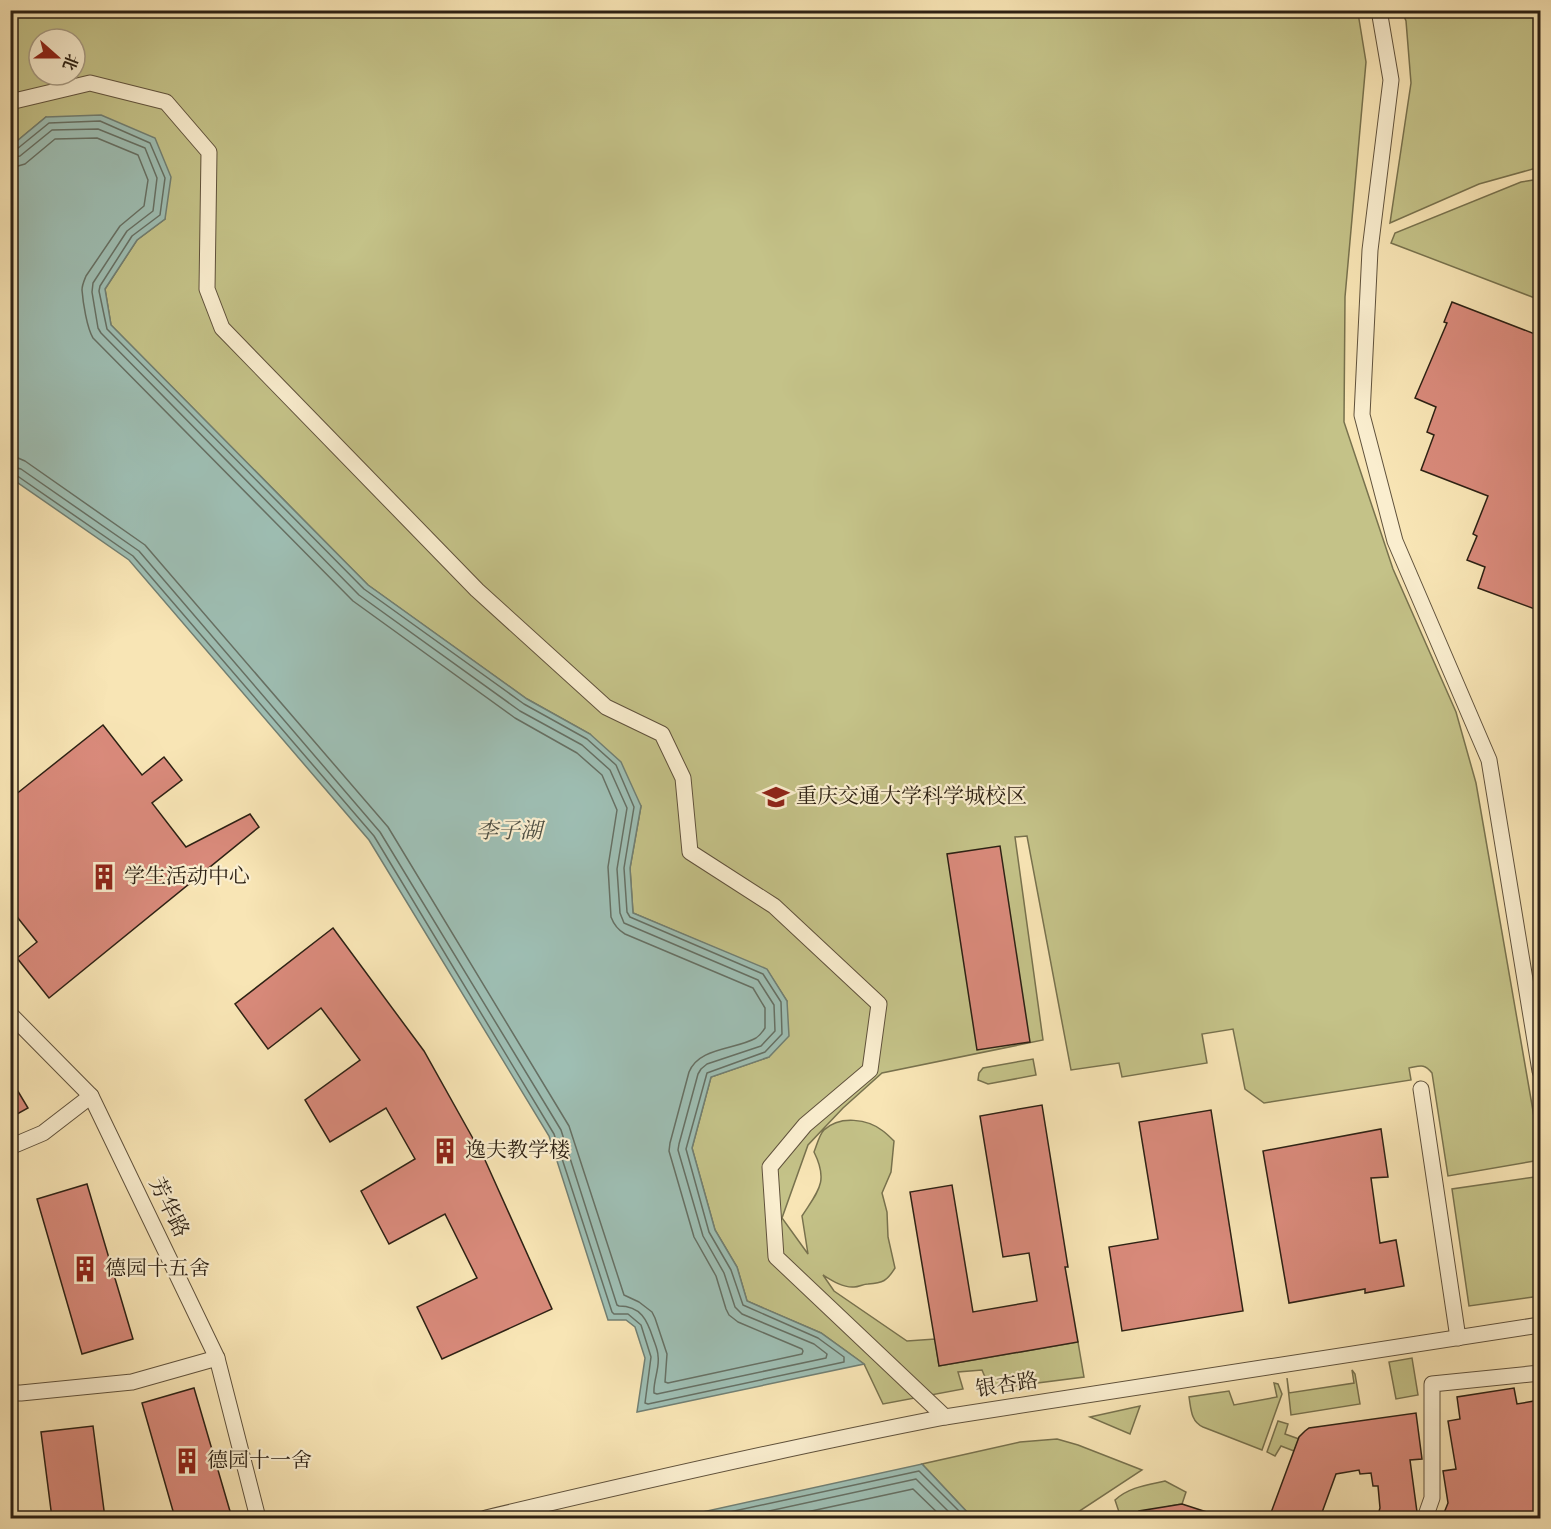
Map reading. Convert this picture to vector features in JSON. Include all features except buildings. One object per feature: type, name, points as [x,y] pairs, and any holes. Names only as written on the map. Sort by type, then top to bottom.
[{"type":"street","points":[[1379,10],[1391,80],[1370,250],[1362,415],[1395,541],[1489,760],[1540,1071]]},
{"type":"street","points":[[10,102],[90,83],[166,102],[208,152],[207,288],[222,328],[477,590],[606,707],[662,734],[683,778],[690,852],[774,906],[879,1005],[870,1070],[805,1125],[770,1167],[776,1257],[945,1417]]},
{"type":"street","name":"芳华路","points":[[10,1014],[91,1096],[217,1358],[258,1518]]},
{"type":"street","points":[[1422,1089],[1458,1338]]},
{"type":"street","points":[[10,1147],[43,1133],[91,1096]]},
{"type":"street","name":"银杏路","points":[[486,1518],[849,1436],[945,1417],[1540,1325]]},
{"type":"street","points":[[10,1393],[132,1382],[217,1358]]},
{"type":"street","points":[[1425,1518],[1432,1498],[1432,1384],[1540,1373]]},
{"type":"shaded area","points":[[11,11],[1356,11],[1366,62],[1345,297],[1344,422],[1393,569],[1456,712],[1476,783],[1540,1160],[1448,1176],[1432,1073],[1424,1066],[1409,1068],[1411,1080],[1264,1103],[1245,1089],[1233,1029],[1202,1034],[1207,1063],[1122,1077],[1119,1063],[1071,1070],[1027,836],[1015,837],[1043,1040],[882,1073],[843,1108],[808,1145],[782,1218],[808,1254],[802,1216],[820,1186],[821,1171],[814,1152],[821,1135],[824,1130],[838,1122],[862,1121],[877,1127],[894,1141],[891,1172],[882,1193],[895,1268],[884,1280],[856,1287],[841,1285],[823,1275],[834,1291],[907,1341],[935,1339],[939,1366],[1078,1342],[1084,1377],[990,1389],[982,1370],[958,1372],[963,1389],[883,1404],[864,1364],[821,1333],[747,1301],[737,1267],[715,1230],[692,1148],[711,1077],[769,1057],[787,1001],[767,970],[633,913],[630,868],[641,806],[590,734],[527,699],[368,585],[111,325],[105,289],[137,240],[165,219],[46,117],[11,146]]},
{"type":"shaded area","points":[[1402,11],[1540,11],[1540,167],[1479,184],[1390,223],[1411,83],[1406,21]]},
{"type":"shaded area","points":[[1540,179],[1540,300],[1391,243],[1395,233],[1521,182]]},
{"type":"shaded area","points":[[1033,1059],[1036,1075],[988,1084],[978,1080],[983,1068]]},
{"type":"shaded area","points":[[1535,1177],[1540,1179],[1540,1296],[1469,1306],[1452,1189]]},
{"type":"shaded area","points":[[1412,1358],[1418,1395],[1396,1399],[1389,1362]]},
{"type":"shaded area","points":[[1352,1370],[1355,1374],[1360,1404],[1291,1415],[1287,1378],[1289,1393],[1354,1383]]},
{"type":"shaded area","points":[[1274,1383],[1278,1384],[1282,1394],[1262,1450],[1203,1427],[1194,1418],[1189,1397],[1229,1391],[1234,1405],[1277,1397]]},
{"type":"shaded area","points":[[1140,1406],[1130,1434],[1090,1417]]},
{"type":"shaded area","points":[[1278,1421],[1288,1424],[1285,1434],[1299,1439],[1294,1451],[1281,1446],[1275,1456],[1267,1452]]},
{"type":"shaded area","points":[[1057,1439],[1142,1470],[1069,1518],[987,1518],[969,1514],[922,1464],[1020,1442]]},
{"type":"shaded area","points":[[1165,1481],[1186,1492],[1182,1504],[1159,1510],[1148,1518],[1121,1518],[1115,1500],[1132,1489]]},
{"type":"water","name":"李子湖","points":[[101,115],[155,138],[171,177],[165,219],[137,240],[105,289],[111,325],[368,585],[527,699],[590,734],[621,762],[641,806],[630,868],[633,913],[767,969],[787,1001],[789,1036],[769,1057],[711,1077],[692,1148],[715,1230],[737,1267],[747,1301],[821,1333],[864,1364],[637,1412],[645,1358],[635,1327],[626,1320],[608,1320],[549,1136],[369,840],[129,560],[11,478],[11,146],[46,117]]},
{"type":"water","points":[[922,1464],[969,1514],[987,1518],[684,1518],[684,1516]]},
{"type":"place","name":"重庆交通大学科学城校区","points":[[776,797]]},
{"type":"place","name":"学生活动中心","points":[[104,877]]},
{"type":"place","name":"逸夫教学楼","points":[[445,1151]]},
{"type":"place","name":"德园十五舍","points":[[85,1269]]},
{"type":"place","name":"德园十一舍","points":[[187,1461]]}]
